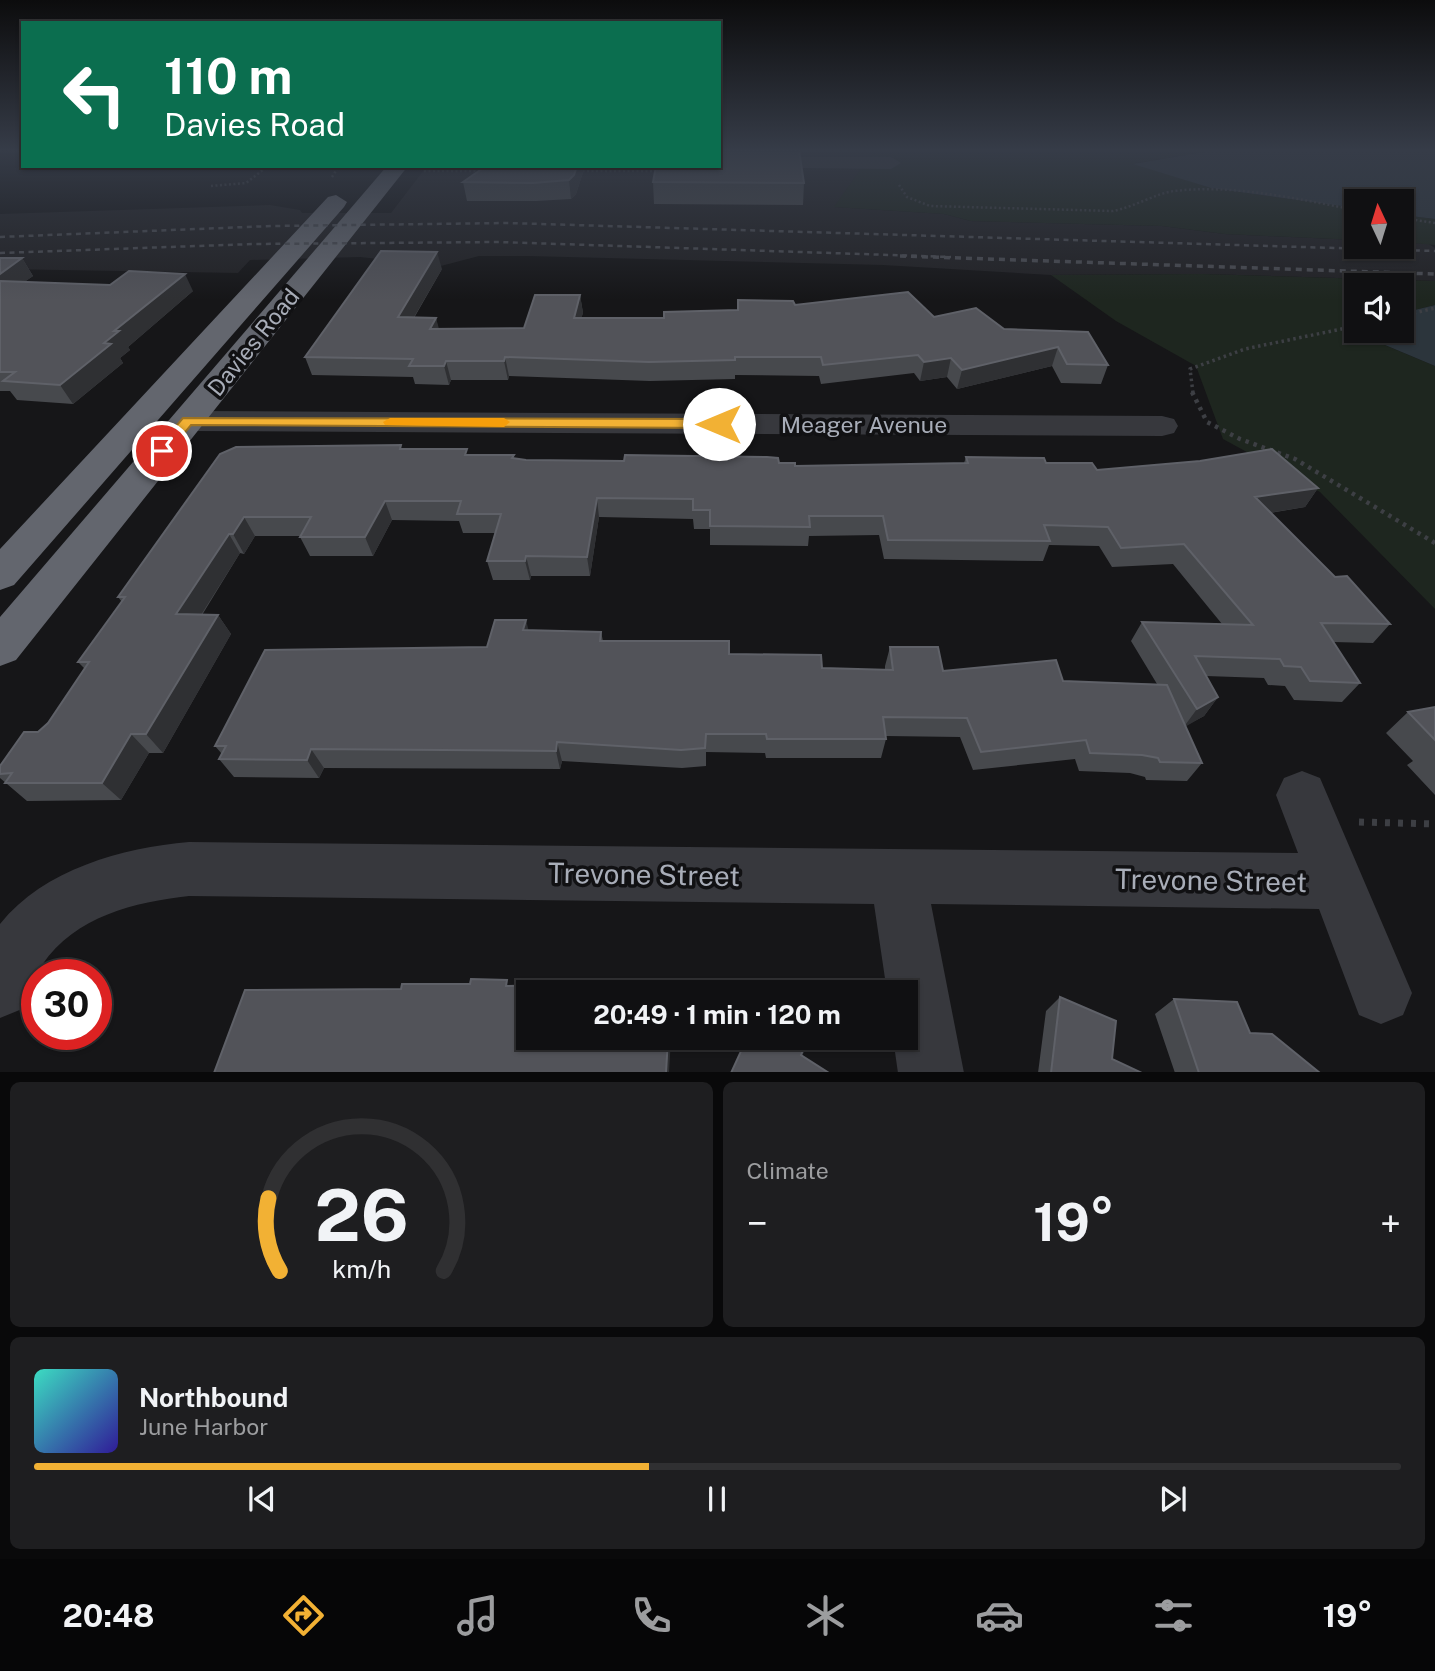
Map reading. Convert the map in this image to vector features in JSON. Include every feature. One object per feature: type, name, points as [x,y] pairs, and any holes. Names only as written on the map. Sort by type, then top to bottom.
[{"type":"highway","name":"Davies Road","points":[[0,648],[187,421],[323,236],[342,200]]},
{"type":"highway","name":"Davies Road","points":[[0,575],[292,251],[354,220],[370,200]]},
{"type":"highway","points":[[100,462],[187,421]]},
{"type":"street","name":"Meager Avenue","points":[[187,421],[1162,426]]},
{"type":"street","name":"Trevone Street","points":[[1307,808],[1381,993]]},
{"type":"street","name":"Trevone Street","points":[[0,987],[23,940],[88,893],[116,880],[147,873],[189,869],[1336,881]]},
{"type":"street","points":[[898,876],[931,1072]]},
{"type":"path","points":[[911,200],[930,206],[1113,211],[1135,207],[1147,200]]},
{"type":"path","points":[[1300,200],[1344,208]]},
{"type":"path","points":[[1414,220],[1435,223]]},
{"type":"path","points":[[1414,313],[1435,308]]},
{"type":"path","points":[[1344,328],[1245,349],[1190,369],[1193,397],[1207,422],[1240,439],[1295,459],[1435,543]]},
{"type":"path","points":[[1307,808],[1435,824]]},
{"type":"shaded area","points":[[401,200],[840,200],[835,207],[944,214],[971,221],[1162,226],[1225,234],[1344,239],[1344,259],[1414,259],[1414,243],[1429,244],[1435,248],[1435,281],[1414,280],[1414,273],[1344,273],[1344,278],[1202,274],[1051,275],[883,265],[527,256],[479,256],[441,266],[360,257],[250,260],[238,273],[0,269],[0,214],[270,205],[300,210],[302,213],[391,213]]},
{"type":"shaded area","points":[[839,200],[1298,200],[1344,206],[1344,239],[1225,234],[1162,226],[971,221],[944,214],[834,207]]},
{"type":"shaded area","points":[[1298,200],[1344,200],[1344,206]]},
{"type":"shaded area","points":[[1414,200],[1435,200],[1435,219],[1414,216]]},
{"type":"shaded area","points":[[1414,216],[1435,219],[1435,245],[1414,243]]},
{"type":"shaded area","points":[[1202,274],[1344,278],[1344,343],[1380,343],[1435,366],[1435,609],[1320,492],[1223,439],[1196,366],[1116,321],[1051,275]]},
{"type":"shaded area","points":[[1414,280],[1435,281],[1435,305],[1414,310]]},
{"type":"shaded area","points":[[1435,305],[1435,366],[1380,343],[1414,343],[1414,310]]},
{"type":"building","points":[[381,251],[437,252],[398,317],[436,318],[430,329],[524,328],[535,295],[580,295],[574,318],[664,318],[664,312],[738,310],[738,300],[793,301],[795,305],[908,292],[934,317],[976,308],[1004,329],[1088,332],[1108,365],[1067,364],[1058,347],[962,370],[951,358],[924,362],[918,355],[823,365],[821,357],[735,357],[735,360],[649,362],[505,357],[504,361],[446,361],[444,366],[409,366],[413,359],[305,357]]},
{"type":"building","points":[[0,258],[22,258],[0,274]]},
{"type":"building","points":[[129,271],[185,274],[114,331],[119,331],[104,343],[111,344],[60,385],[3,381],[15,372],[0,372],[0,281],[110,285]]},
{"type":"building","points":[[401,445],[400,449],[467,449],[465,455],[514,455],[512,458],[526,460],[624,461],[625,455],[767,457],[778,458],[779,463],[795,463],[795,466],[968,463],[966,457],[1044,458],[1046,463],[1092,463],[1097,470],[1200,461],[1272,449],[1318,488],[1255,497],[1335,577],[1347,576],[1390,624],[1321,623],[1360,683],[1310,681],[1301,667],[1284,666],[1280,659],[1195,656],[1218,697],[1197,709],[1142,622],[1253,625],[1184,544],[1121,548],[1108,527],[1044,525],[1050,541],[888,540],[883,516],[809,516],[810,527],[710,526],[710,510],[693,510],[693,499],[597,498],[587,557],[526,556],[525,561],[487,561],[501,514],[457,514],[461,501],[385,501],[365,537],[300,537],[311,517],[244,517],[233,534],[229,534],[176,614],[218,615],[146,734],[131,734],[102,783],[5,783],[12,773],[0,774],[0,766],[24,732],[38,732],[48,723],[89,662],[78,662],[125,597],[118,597],[220,454],[236,447]]},
{"type":"building","points":[[495,620],[526,620],[523,630],[601,632],[600,641],[729,641],[729,654],[821,655],[822,668],[893,670],[890,647],[938,647],[943,671],[1056,660],[1063,681],[1167,685],[1202,763],[1160,762],[1158,758],[1142,755],[1090,753],[1086,740],[981,752],[967,718],[883,717],[886,739],[767,739],[766,734],[706,734],[705,748],[681,750],[557,742],[556,751],[311,749],[307,760],[219,759],[226,746],[215,746],[265,650],[487,647]]},
{"type":"building","points":[[1435,707],[1435,740],[1408,712]]},
{"type":"building","points":[[471,979],[507,980],[506,986],[516,986],[516,1050],[667,1050],[666,1072],[214,1072],[245,990],[401,989],[402,984],[470,984]]},
{"type":"building","points":[[1060,997],[1116,1021],[1112,1059],[1140,1072],[1051,1072]]},
{"type":"building","points":[[1174,999],[1237,1002],[1250,1033],[1272,1034],[1319,1072],[1199,1072]]},
{"type":"building","points":[[742,1050],[803,1050],[801,1055],[827,1072],[731,1072]]},
{"type":"railway","points":[[0,237],[271,226],[508,223],[1435,251]]},
{"type":"railway","points":[[0,253],[254,244],[499,242],[951,257]]},
{"type":"railway","points":[[900,256],[1435,274]]},
{"type":"slow traffic","points":[[390,422],[504,422]]},
{"type":"route","points":[[162,451],[187,421],[719,424]]}]
